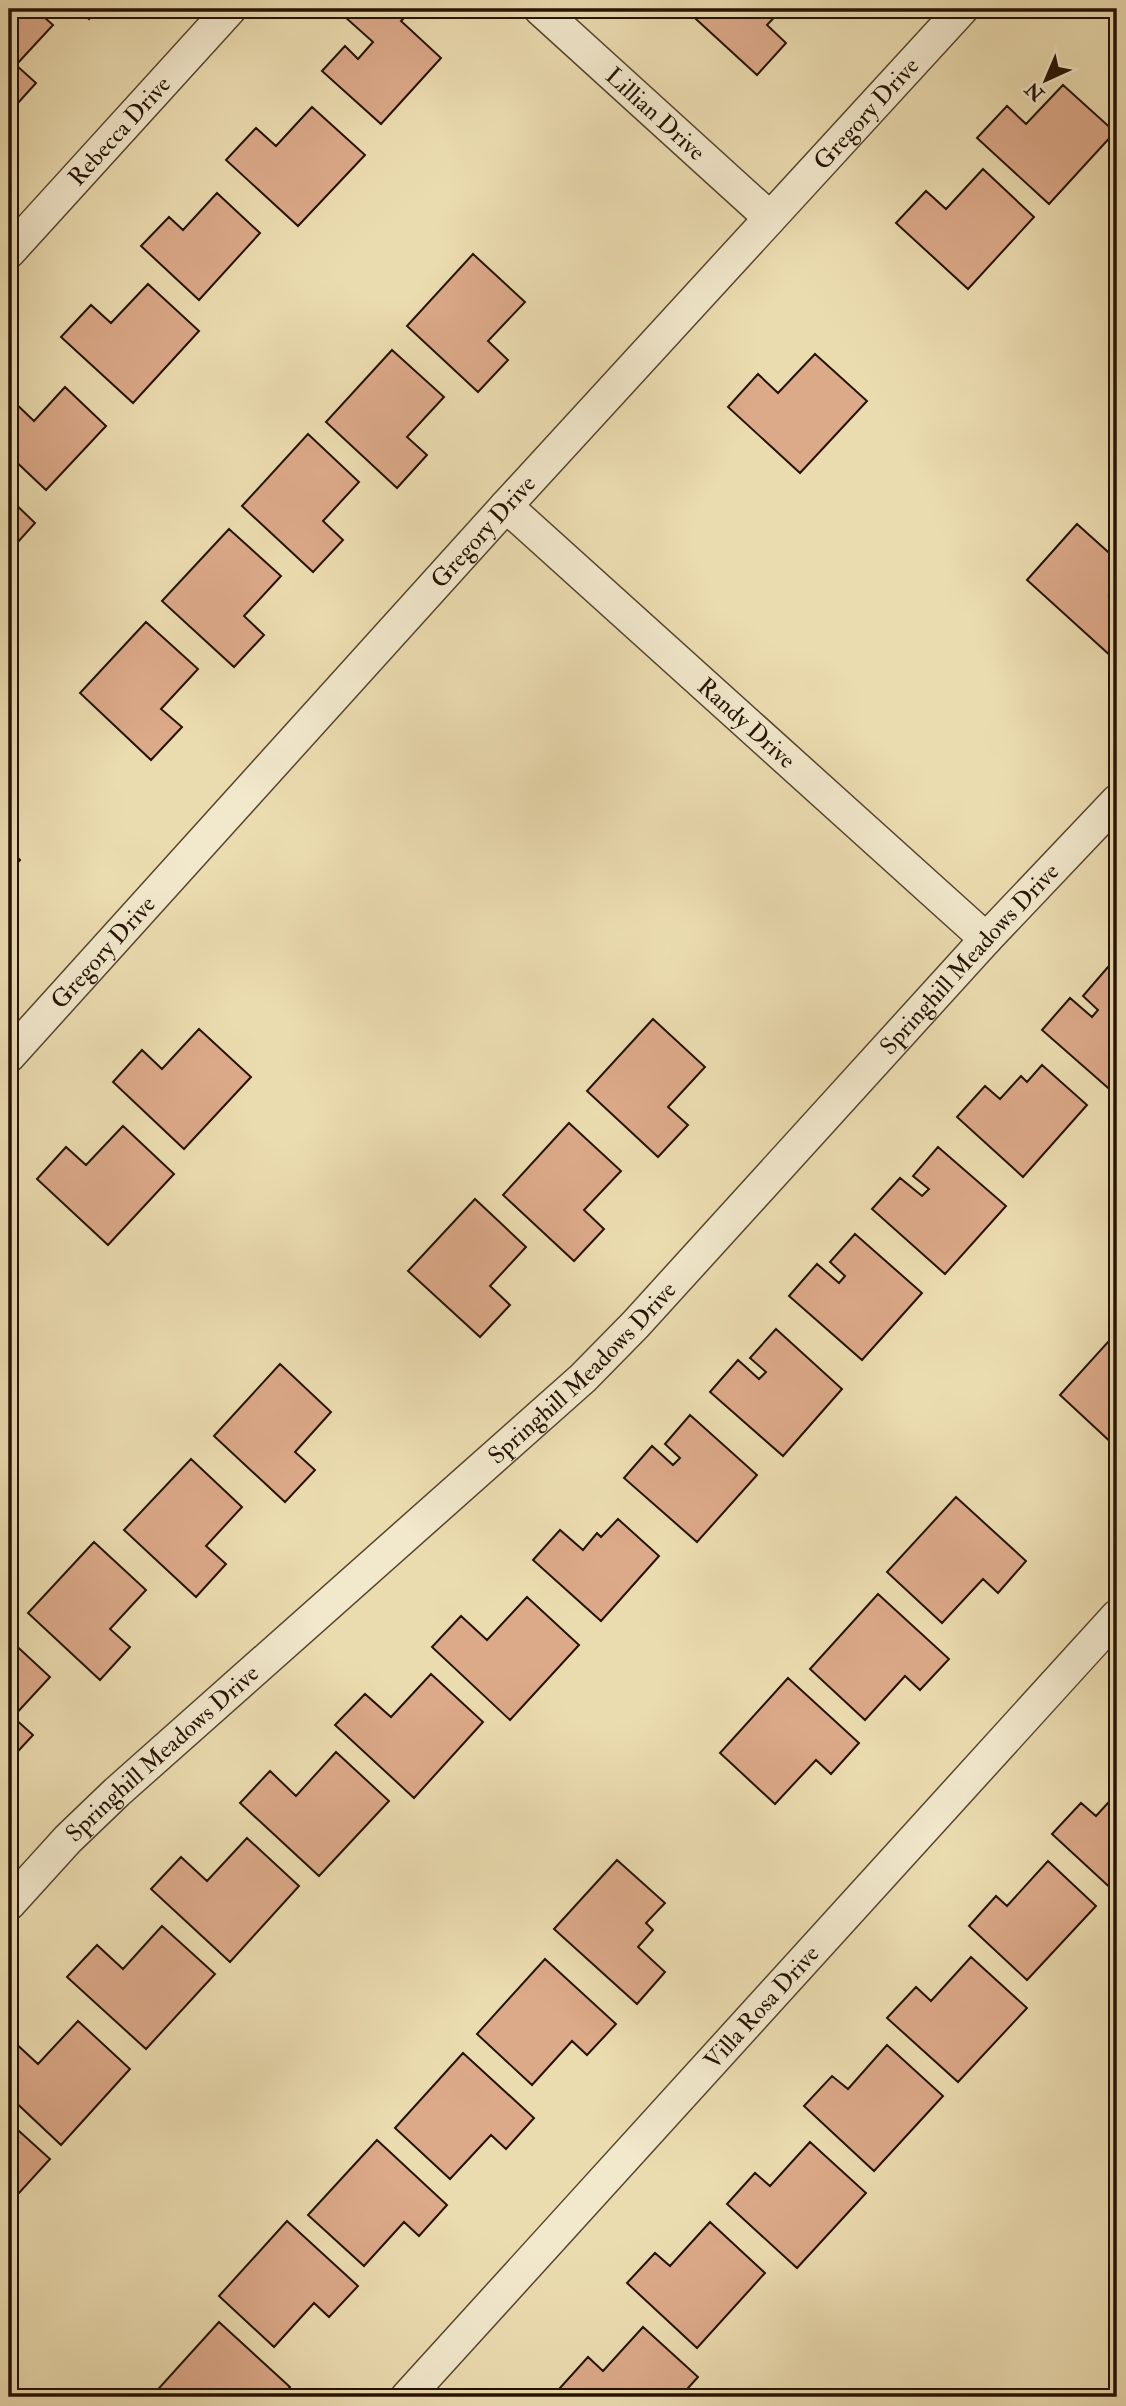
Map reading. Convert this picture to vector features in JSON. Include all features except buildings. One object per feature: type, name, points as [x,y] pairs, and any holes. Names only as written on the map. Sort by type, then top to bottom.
[{"type":"street","name":"Rebecca Drive","points":[[9,252],[230,9]]},
{"type":"street","name":"Lillian Drive","points":[[540,9],[770,218]]},
{"type":"street","name":"Gregory Drive","points":[[9,1056],[506,506],[962,9]]},
{"type":"street","name":"Randy Drive","points":[[506,506],[986,939]]},
{"type":"street","name":"Springhill Meadows Drive","points":[[9,1904],[68,1839],[117,1791],[583,1378],[636,1324],[986,939],[1117,801]]},
{"type":"street","name":"Villa Rosa Drive","points":[[407,2397],[1117,1616]]}]
